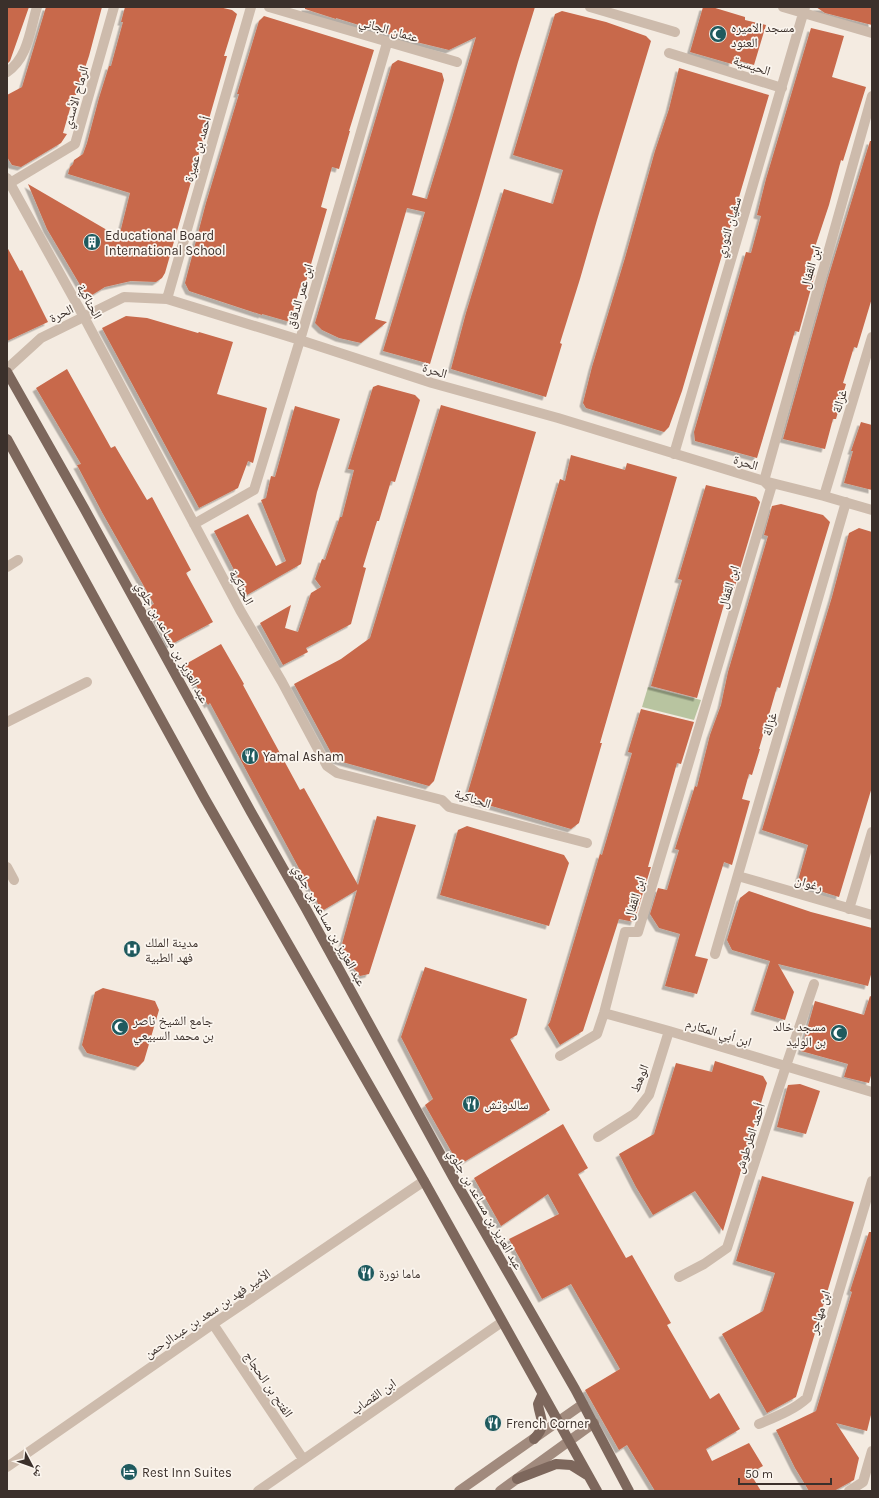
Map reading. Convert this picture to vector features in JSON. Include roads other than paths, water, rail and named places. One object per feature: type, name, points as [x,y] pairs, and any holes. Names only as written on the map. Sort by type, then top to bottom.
[{"type":"main road","name":"عبد العزيز بن مساعد بن جلوي","points":[[7,372],[84,508],[453,1177],[594,1423],[629,1491]]},
{"type":"main road","points":[[7,439],[205,798],[424,1181],[542,1395],[559,1422],[597,1491]]},
{"type":"main road","points":[[534,1439],[538,1434],[542,1422],[542,1416],[538,1404],[542,1395]]},
{"type":"main road","points":[[517,1479],[556,1464],[571,1465],[588,1476]]},
{"type":"street","points":[[7,72],[24,52],[37,7]]},
{"type":"street","name":"الرماح الأسدي","points":[[8,181],[74,144],[114,7]]},
{"type":"street","name":"أحمد بن عميرة","points":[[168,299],[251,7]]},
{"type":"street","name":"عثمان الجاني","points":[[269,7],[387,43],[457,62]]},
{"type":"street","points":[[590,7],[675,32]]},
{"type":"street","points":[[783,7],[804,10],[872,33]]},
{"type":"street","name":"سفيان الثوري","points":[[674,454],[804,10]]},
{"type":"street","name":"ابن عمر الدقاق","points":[[194,524],[254,490],[300,340],[387,43]]},
{"type":"street","name":"الحيسية","points":[[669,52],[782,88]]},
{"type":"street","name":"ابن القفال","points":[[560,1056],[597,1034],[625,932],[638,932],[771,488],[764,481],[872,96]]},
{"type":"street","name":"الحناكية","points":[[8,181],[84,317],[240,610],[330,768],[337,773],[442,800],[449,807],[587,843]]},
{"type":"street","name":"الحرة","points":[[7,369],[41,338],[124,297],[168,299],[432,383],[558,418],[764,481],[872,510]]},
{"type":"street","name":"غزالة","points":[[824,496],[872,337]]},
{"type":"street","name":"غزالة","points":[[715,954],[846,502]]},
{"type":"street","points":[[7,567],[18,560]]},
{"type":"street","points":[[7,722],[87,682]]},
{"type":"street","points":[[849,909],[872,832]]},
{"type":"street","points":[[7,867],[14,880]]},
{"type":"street","name":"رغوان","points":[[738,876],[872,915]]},
{"type":"street","name":"أحمد الطرطوش","points":[[679,1277],[704,1264],[727,1248],[814,984]]},
{"type":"street","name":"ابن أبي المكارم","points":[[604,1013],[872,1092]]},
{"type":"street","name":"الوهط","points":[[598,1137],[634,1114],[649,1095],[669,1031]]},
{"type":"street","name":"الأمير فهد بن سعد بن عبدالرحمن","points":[[7,1467],[213,1324],[424,1181]]},
{"type":"street","name":"ابن مهاجر","points":[[759,1424],[783,1413],[807,1398],[872,1182]]},
{"type":"street","name":"ابن القصاب","points":[[258,1491],[502,1322]]},
{"type":"street","name":"الفتح بن الحجاج","points":[[213,1324],[303,1460]]},
{"type":"street","points":[[459,1491],[583,1404]]},
{"type":"street","points":[[506,1489],[569,1440],[594,1423]]},
{"type":"street","points":[[849,1491],[864,1482],[872,1451]]},
{"type":"place","name":"مسجد الاميره العنود","points":[[718,34]]},
{"type":"place","name":"Educational Board International School","points":[[92,242]]},
{"type":"place","name":"Yamal Asham","points":[[250,756]]},
{"type":"place","name":"مدينة الملك فهد الطبية","points":[[132,949]]},
{"type":"place","name":"جامع الشيخ ناصر بن محمد السبيعي","points":[[120,1027]]},
{"type":"place","name":"مسجد خالد بن الوليد","points":[[839,1033]]},
{"type":"place","name":"سالدوتش","points":[[471,1104]]},
{"type":"place","name":"ماما نورة","points":[[366,1273]]},
{"type":"place","name":"French Corner","points":[[493,1423]]},
{"type":"place","name":"Rest Inn Suites","points":[[129,1472]]}]
